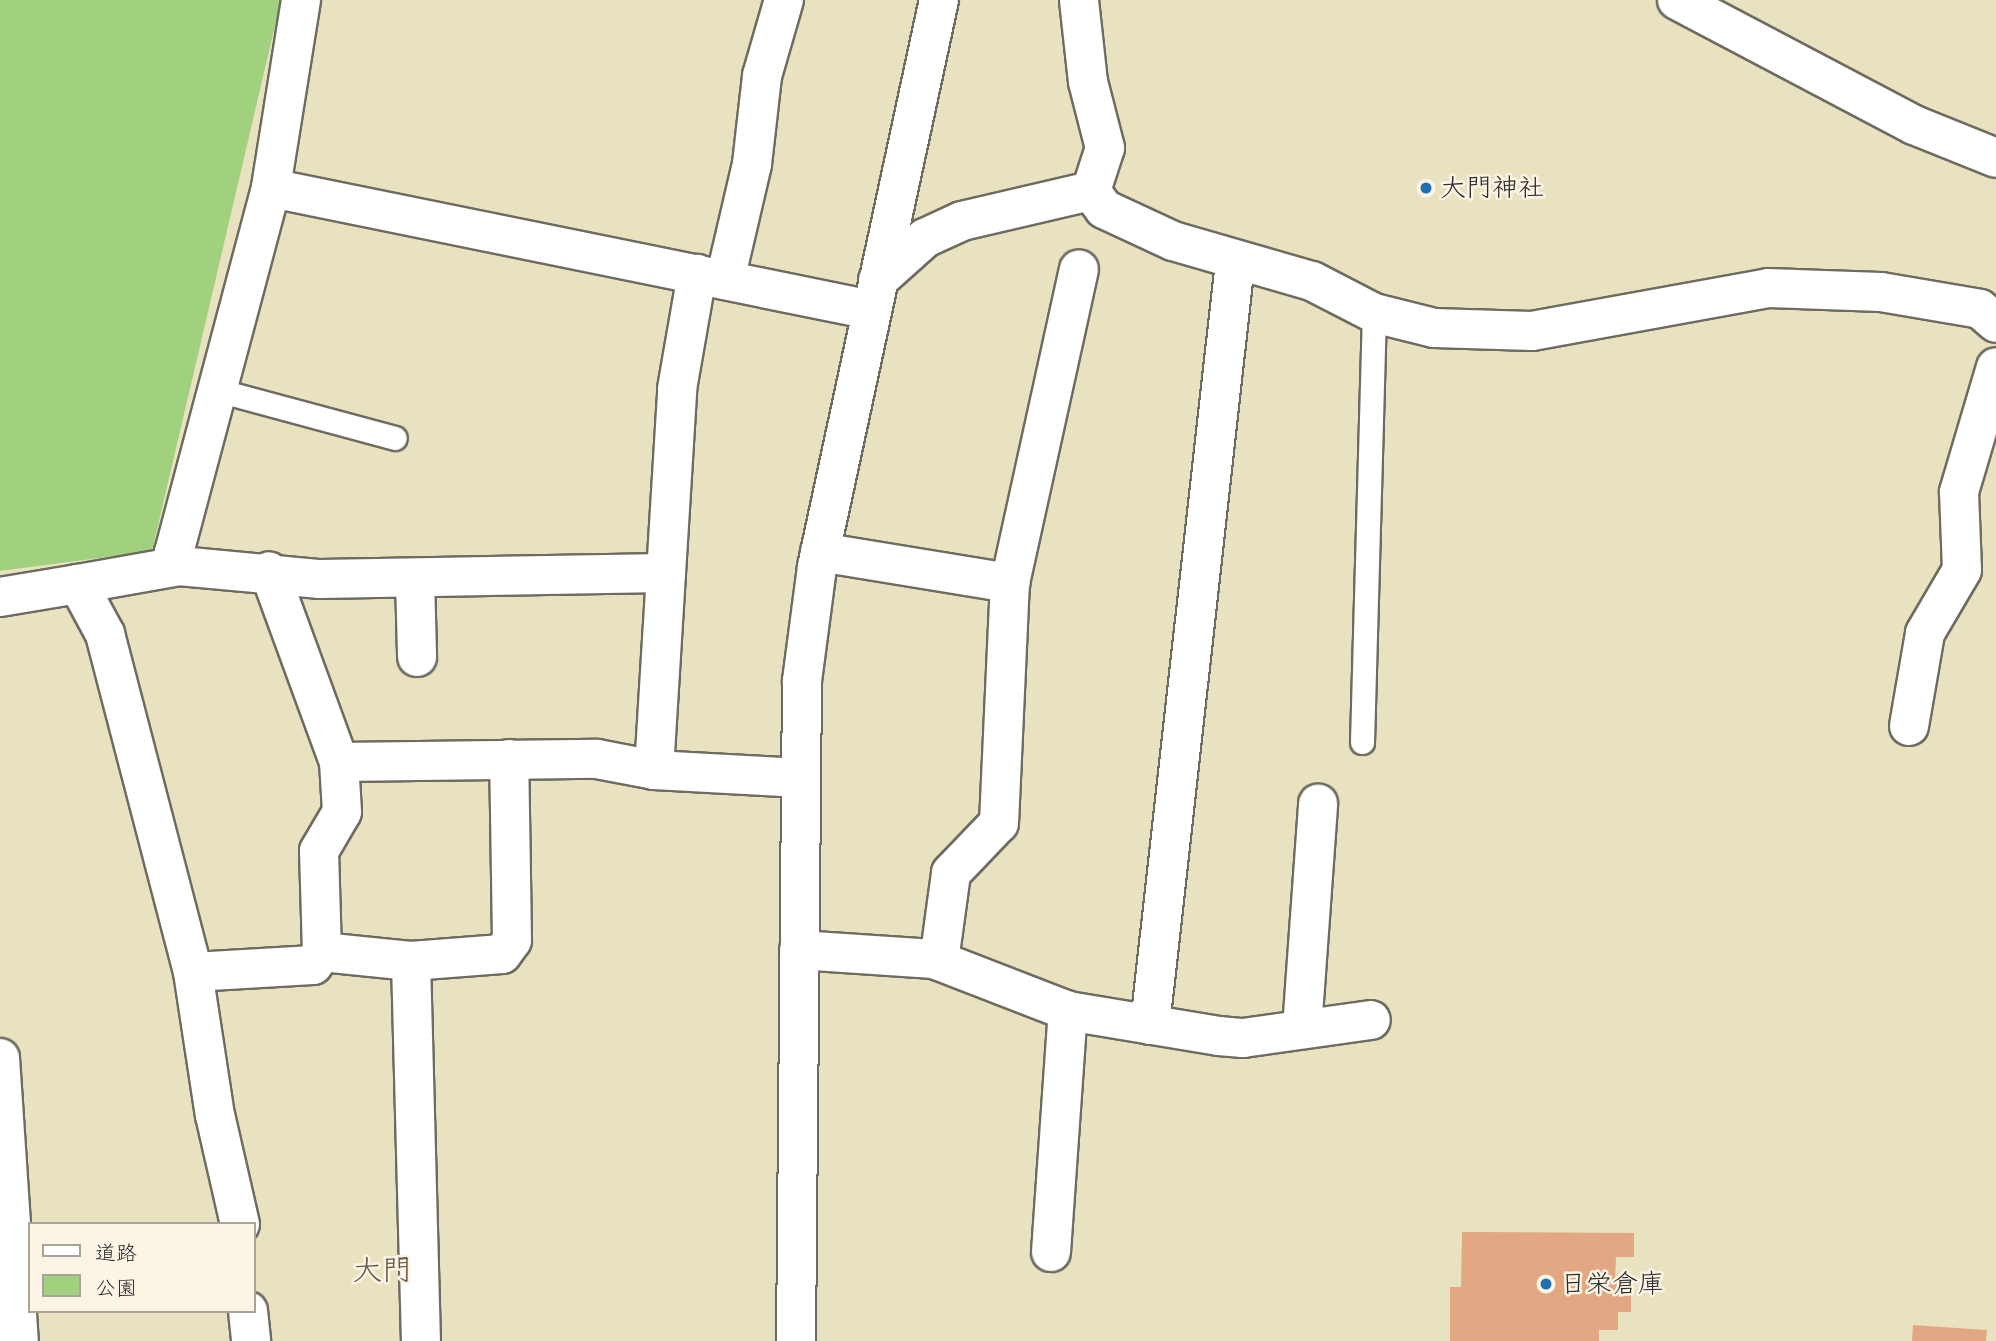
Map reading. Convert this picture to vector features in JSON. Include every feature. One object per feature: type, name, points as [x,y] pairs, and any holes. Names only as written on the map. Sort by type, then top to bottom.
[{"type":"street","points":[[179,566],[174,552],[271,188],[301,0]]},
{"type":"street","points":[[654,770],[677,389],[711,277],[752,164],[762,76],[784,0]]},
{"type":"street","points":[[796,1341],[802,681],[820,552],[939,0]]},
{"type":"street","points":[[1079,0],[1088,82],[1105,148],[1091,191]]},
{"type":"street","points":[[1677,0],[1914,125],[1996,158]]},
{"type":"street","points":[[271,188],[711,277],[875,295]]},
{"type":"street","points":[[875,295],[925,239],[962,221],[1091,191]]},
{"type":"street","points":[[1091,191],[1104,209],[1173,241],[1235,262],[1312,281],[1374,313],[1456,331],[1532,331],[1768,288],[1881,292],[1980,309],[1996,323]]},
{"type":"street","points":[[1150,1025],[1235,262]]},
{"type":"street","points":[[939,961],[951,873],[999,822],[1010,583],[1079,269]]},
{"type":"street","points":[[1909,726],[1925,633],[1962,570],[1959,492],[1996,367]]},
{"type":"street","points":[[820,552],[1010,583]]},
{"type":"street","points":[[0,597],[179,566],[269,571],[320,579],[666,573]]},
{"type":"street","points":[[193,972],[313,965],[322,952],[319,851],[342,812],[339,762],[269,571]]},
{"type":"street","points":[[415,578],[417,657]]},
{"type":"street","points":[[78,584],[105,634],[193,972],[215,1115],[240,1222]]},
{"type":"street","points":[[322,952],[411,961],[502,954],[512,940],[509,759]]},
{"type":"street","points":[[339,762],[597,759],[654,770],[801,778]]},
{"type":"street","points":[[1302,1029],[1318,804]]},
{"type":"street","points":[[799,950],[939,961],[1068,1011],[1242,1038],[1371,1020]]},
{"type":"street","points":[[411,961],[421,1341]]},
{"type":"street","points":[[1051,1252],[1068,1011]]},
{"type":"street","points":[[0,1058],[19,1341]]},
{"type":"street","points":[[248,1313],[251,1341]]},
{"type":"lane","points":[[1362,742],[1374,313]]},
{"type":"lane","points":[[217,390],[395,438]]},
{"type":"green space","points":[[0,0],[281,0],[152,551],[0,571]]},
{"type":"building","name":"日栄倉庫","points":[[1462,1232],[1634,1233],[1634,1257],[1616,1257],[1615,1281],[1631,1281],[1631,1312],[1618,1312],[1618,1330],[1599,1330],[1599,1341],[1450,1341],[1450,1287],[1461,1287]]},
{"type":"building","points":[[1913,1325],[1987,1330],[1986,1341],[1912,1341]]},
{"type":"place","name":"大門神社","points":[[1426,188]]},
{"type":"place","name":"日栄倉庫","points":[[1546,1284]]},
{"type":"district","name":"大門","points":[[382,1270]]}]
